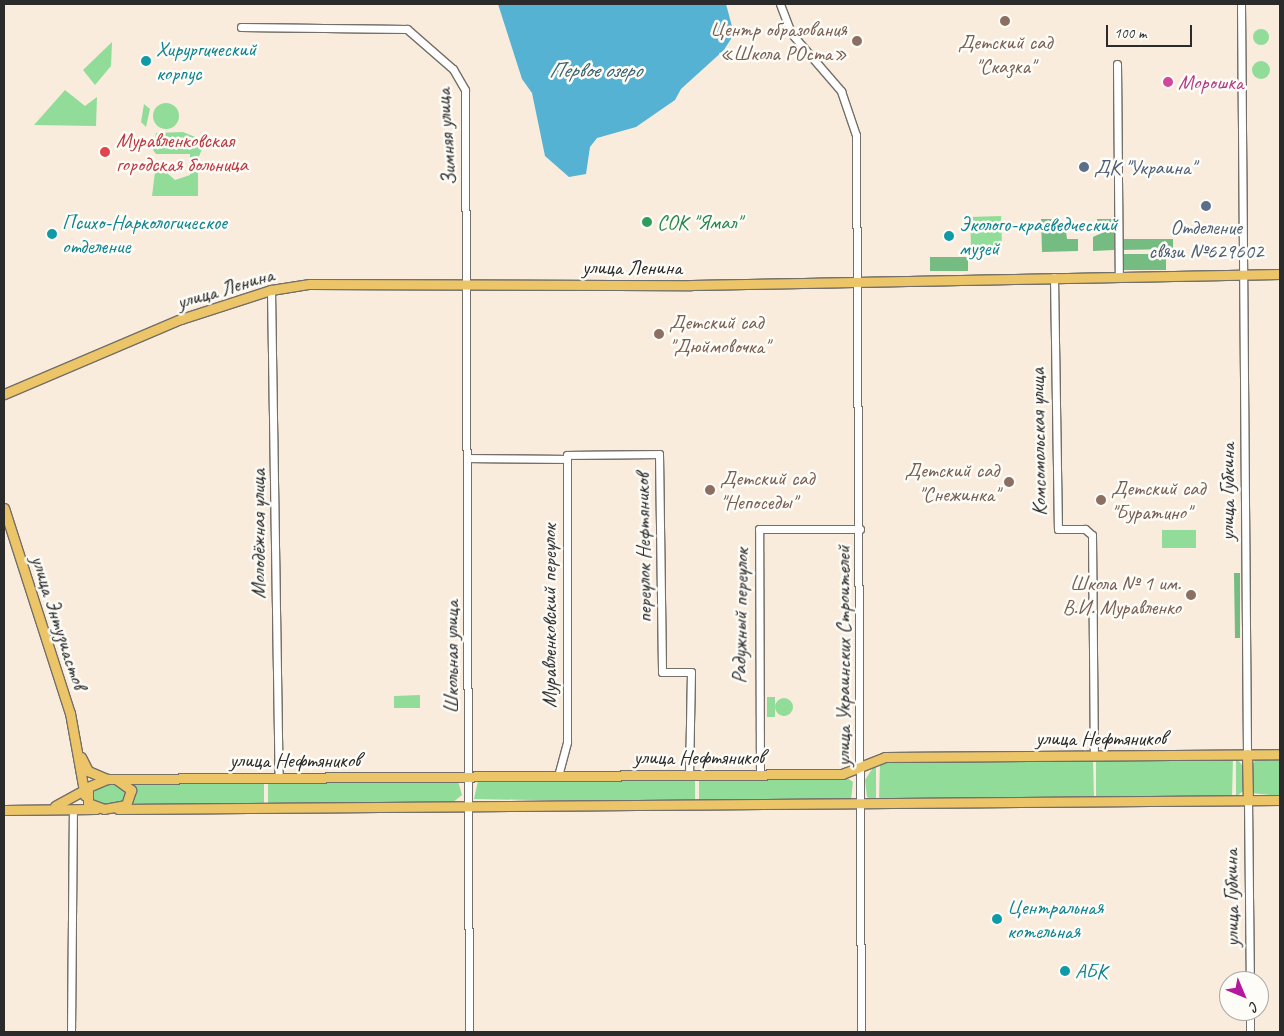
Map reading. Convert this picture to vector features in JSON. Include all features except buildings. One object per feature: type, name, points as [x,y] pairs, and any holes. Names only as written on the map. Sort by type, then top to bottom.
[{"type":"main road","name":"улица Ленина","points":[[4,394],[181,319],[271,290],[351,282],[468,282],[656,286],[857,279],[1280,274]]},
{"type":"main road","name":"улица Энтузиастов","points":[[4,508],[77,748],[88,771],[112,779]]},
{"type":"main road","name":"улица Энтузиастов","points":[[77,748],[80,776],[86,792]]},
{"type":"main road","name":"улица Губкина","points":[[1247,754],[1248,800]]},
{"type":"main road","name":"улица Нефтяников","points":[[71,806],[86,792],[112,779],[842,774],[884,757],[1280,754]]},
{"type":"main road","points":[[71,806],[80,776]]},
{"type":"main road","points":[[112,779],[125,782],[131,793],[126,805],[115,809]]},
{"type":"main road","points":[[86,792],[90,805],[104,809]]},
{"type":"main road","points":[[4,810],[71,806],[115,809],[860,806],[1280,800]]},
{"type":"street","name":"улица Украинских Строителей","points":[[780,4],[792,33],[836,83],[853,116],[860,529],[861,1032]]},
{"type":"street","name":"улица Губкина","points":[[1240,4],[1247,754]]},
{"type":"street","name":"Зимняя улица","points":[[241,27],[400,27],[415,34],[453,69],[465,90],[468,282]]},
{"type":"street","points":[[1117,64],[1119,276]]},
{"type":"street","name":"Комсомольская улица","points":[[1054,277],[1058,529],[1085,529],[1092,535],[1094,756]]},
{"type":"street","name":"Школьная улица","points":[[468,282],[470,1032]]},
{"type":"street","name":"Молодёжная улица","points":[[271,290],[279,778]]},
{"type":"street","name":"переулок Нефтяников","points":[[467,458],[659,454],[662,672],[691,672],[689,774]]},
{"type":"street","name":"Муравленковский переулок","points":[[558,776],[567,742],[567,457]]},
{"type":"street","name":"Радужный переулок","points":[[760,774],[759,529],[860,529]]},
{"type":"street","name":"улица Губкина","points":[[1248,800],[1250,971]]},
{"type":"street","points":[[71,806],[71,1032]]},
{"type":"green space","points":[[1258,29],[1264,29],[1269,34],[1267,43],[1258,45],[1253,40],[1253,34]]},
{"type":"green space","points":[[112,42],[111,66],[95,85],[83,70]]},
{"type":"green space","points":[[1261,61],[1267,64],[1270,70],[1267,76],[1261,79],[1255,76],[1252,70],[1255,64]]},
{"type":"green space","points":[[65,90],[85,106],[97,97],[96,126],[34,125]]},
{"type":"green space","points":[[166,103],[175,107],[179,116],[175,125],[166,129],[157,125],[153,116],[157,107]]},
{"type":"green space","points":[[144,104],[150,109],[146,127],[141,122]]},
{"type":"green space","points":[[183,132],[205,141],[198,159],[198,196],[152,196],[155,172],[166,172],[175,180],[190,175],[190,154],[156,154],[153,150],[156,133]]},
{"type":"green space","points":[[1001,216],[1002,245],[971,246],[970,217]]},
{"type":"green space","points":[[1041,219],[1059,219],[1055,227],[1066,231],[1067,239],[1078,239],[1078,251],[1042,252]]},
{"type":"green space","points":[[1097,219],[1114,219],[1114,250],[1093,251],[1093,237],[1104,232],[1104,224],[1097,224]]},
{"type":"green space","points":[[1121,239],[1173,239],[1173,249],[1121,250]]},
{"type":"green space","points":[[1121,254],[1166,254],[1166,270],[1121,270]]},
{"type":"green space","points":[[930,257],[968,257],[968,271],[930,271]]},
{"type":"green space","points":[[1162,530],[1196,530],[1196,548],[1162,548]]},
{"type":"green space","points":[[1234,573],[1240,573],[1240,638],[1235,638]]},
{"type":"green space","points":[[420,695],[420,708],[394,708],[394,696]]},
{"type":"green space","points":[[767,697],[775,697],[775,717],[767,717]]},
{"type":"green space","points":[[780,698],[788,698],[793,703],[791,714],[780,716],[775,711],[775,703]]},
{"type":"green space","points":[[1233,758],[1232,797],[1096,798],[1096,760]]},
{"type":"green space","points":[[1236,758],[1243,766],[1243,791],[1236,797]]},
{"type":"green space","points":[[1257,758],[1280,758],[1280,796],[1252,793],[1252,765]]},
{"type":"green space","points":[[1093,760],[1094,798],[879,802],[880,761]]},
{"type":"green space","points":[[876,763],[876,802],[867,797],[865,780]]},
{"type":"green space","points":[[846,777],[853,782],[851,800],[699,803],[699,779]]},
{"type":"green space","points":[[695,779],[695,803],[474,799],[478,781]]},
{"type":"green space","points":[[458,781],[462,795],[452,803],[268,804],[268,783]]},
{"type":"green space","points":[[264,783],[264,804],[131,805],[135,796],[131,784]]},
{"type":"green space","points":[[105,784],[118,784],[126,790],[126,800],[119,805],[94,804],[91,790]]},
{"type":"water","name":"Первое озеро","points":[[498,4],[726,4],[734,34],[724,50],[681,89],[675,100],[636,127],[597,138],[590,147],[586,174],[569,177],[545,156],[532,93],[522,79]]},
{"type":"place","name":"Детский сад \"Сказка\"","points":[[1005,21]]},
{"type":"place","name":"Центр образования «Школа РОста»","points":[[857,41]]},
{"type":"place","name":"Хирургический корпус","points":[[146,61]]},
{"type":"place","name":"Морошка","points":[[1168,82]]},
{"type":"place","name":"Муравленковская городская больница","points":[[105,152]]},
{"type":"place","name":"ДК \"Украина\"","points":[[1084,167]]},
{"type":"place","name":"Отделение связи №629602","points":[[1206,206]]},
{"type":"place","name":"СОК \"Ямал\"","points":[[647,222]]},
{"type":"place","name":"Психо-Наркологическое отделение","points":[[52,234]]},
{"type":"place","name":"Эколого-краеведческий музей","points":[[949,236]]},
{"type":"place","name":"Детский сад \"Дюймовочка\"","points":[[659,334]]},
{"type":"place","name":"Детский сад \"Снежинка\"","points":[[1009,482]]},
{"type":"place","name":"Детский сад \"Непоседы\"","points":[[710,490]]},
{"type":"place","name":"Детский сад \"Буратино\"","points":[[1101,500]]},
{"type":"place","name":"Школа № 1 им. В.И. Муравленко","points":[[1191,595]]},
{"type":"place","name":"Центральная котельная","points":[[997,919]]},
{"type":"place","name":"АБК","points":[[1065,971]]}]
